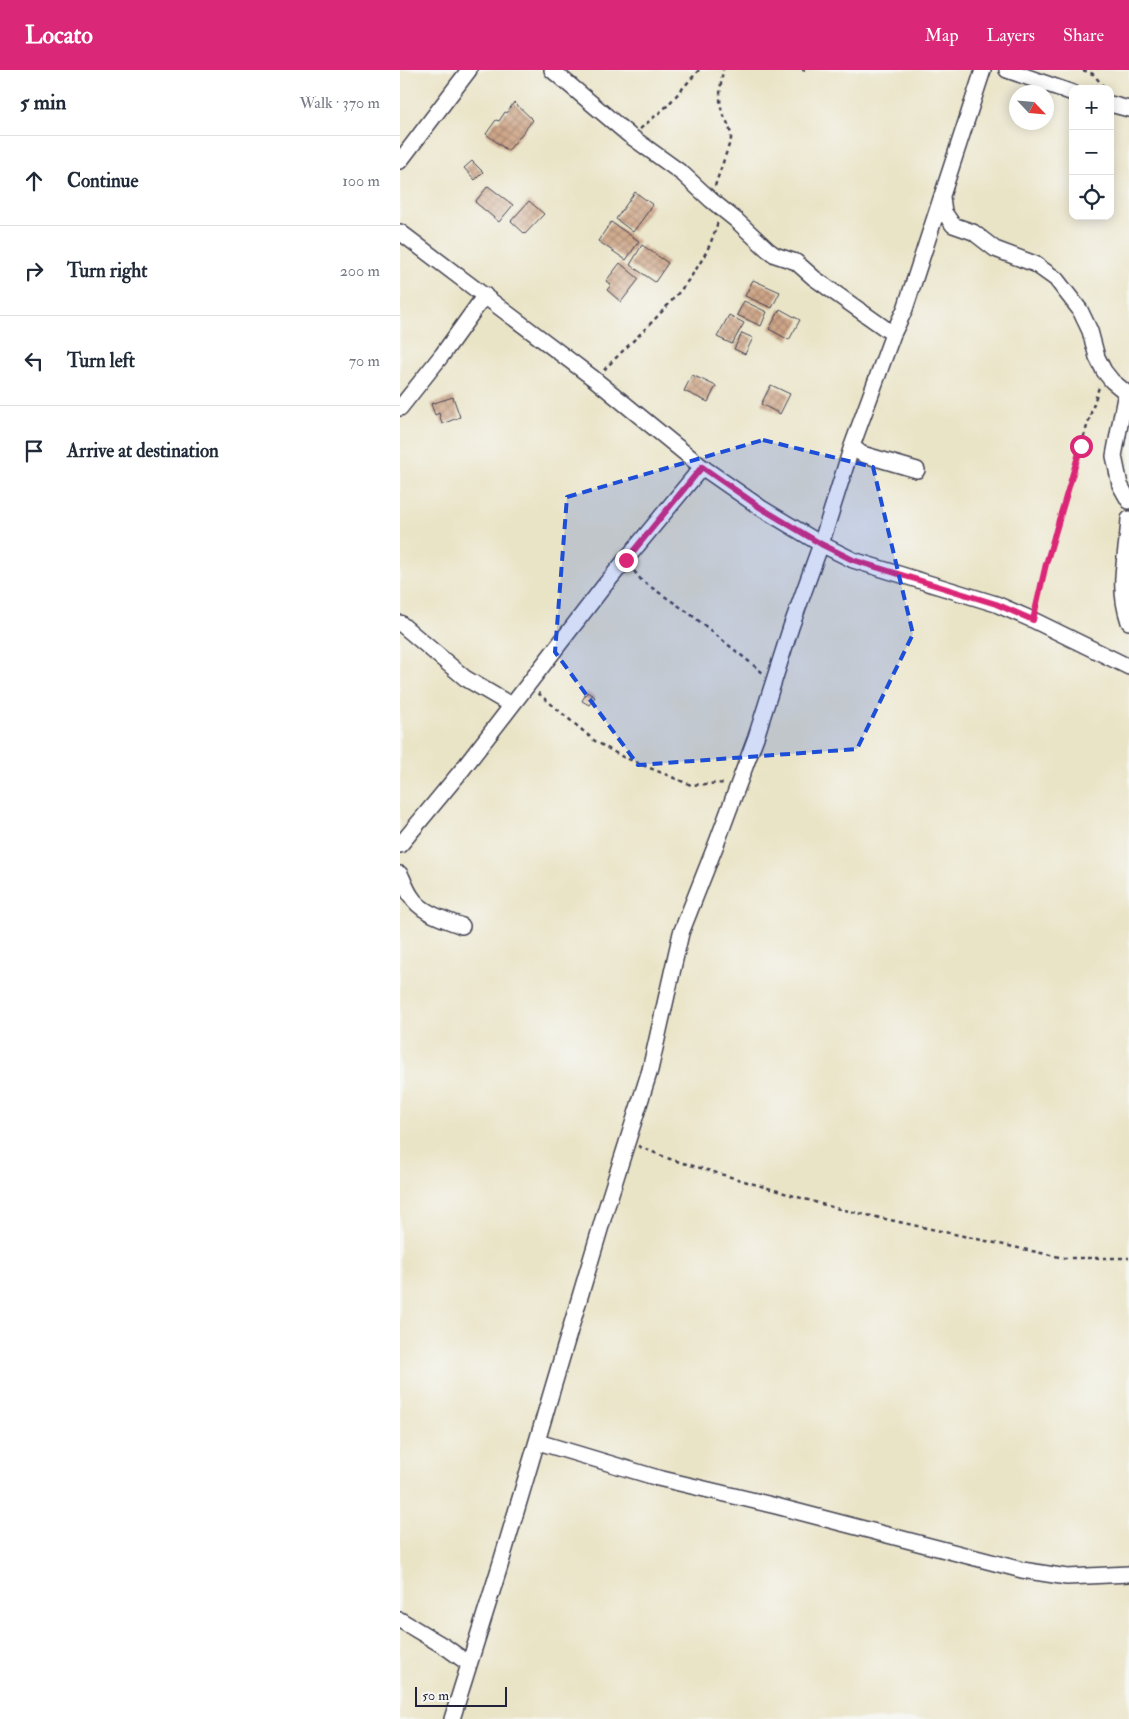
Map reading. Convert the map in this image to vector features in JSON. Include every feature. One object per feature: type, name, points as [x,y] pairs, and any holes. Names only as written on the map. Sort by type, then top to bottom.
[{"type":"street","points":[[400,160],[469,70]]},
{"type":"street","points":[[552,70],[629,135],[683,174],[768,250],[775,255],[796,262],[814,278],[893,334]]},
{"type":"street","points":[[452,1719],[650,1070],[681,933],[739,782],[821,544],[852,446],[893,334],[905,309],[983,70]]},
{"type":"street","points":[[1007,70],[1069,92]]},
{"type":"street","points":[[1114,105],[1129,108]]},
{"type":"street","points":[[942,195],[944,212],[953,224],[973,232],[995,249],[1035,264],[1056,279],[1080,310],[1090,331],[1097,357],[1104,371],[1127,394],[1114,456],[1120,484],[1129,501]]},
{"type":"street","points":[[400,232],[596,379],[702,467],[761,508],[821,544],[853,560],[996,604],[1129,667]]},
{"type":"street","points":[[400,408],[485,296]]},
{"type":"street","points":[[852,446],[862,454],[917,470]]},
{"type":"street","points":[[400,845],[462,770],[528,683],[702,467]]},
{"type":"street","points":[[1129,520],[1128,542],[1122,567],[1122,588],[1129,622]]},
{"type":"street","points":[[400,622],[465,678],[511,705]]},
{"type":"street","points":[[400,874],[411,897],[417,904],[435,915],[462,926]]},
{"type":"street","points":[[538,1442],[658,1478],[776,1506],[1022,1570],[1067,1577],[1129,1574]]},
{"type":"street","points":[[400,1620],[447,1648],[469,1664]]},
{"type":"path","points":[[629,135],[641,128],[667,106],[699,70]]},
{"type":"path","points":[[596,379],[664,308],[698,267],[711,242],[716,204],[731,138],[731,130],[721,105],[720,89],[723,70]]},
{"type":"path","points":[[1083,70],[1092,74],[1102,85]]},
{"type":"path","points":[[1033,620],[1053,537],[1104,371]]},
{"type":"path","points":[[626,560],[642,581],[689,613],[774,682]]},
{"type":"path","points":[[528,683],[545,700],[595,741],[621,756],[691,785],[739,782]]},
{"type":"path","points":[[627,1142],[670,1159],[835,1208],[1064,1258],[1129,1258]]},
{"type":"highlighted area","points":[[763,440],[873,467],[913,634],[857,749],[638,765],[555,652],[567,497]]},
{"type":"building","points":[[514,102],[533,120],[508,151],[486,134],[496,120],[499,121],[505,112],[507,113]]},
{"type":"building","points":[[472,161],[483,172],[475,180],[464,168]]},
{"type":"building","points":[[488,186],[513,205],[499,222],[475,202]]},
{"type":"building","points":[[635,192],[653,205],[633,232],[616,219]]},
{"type":"building","points":[[529,201],[544,214],[525,234],[511,221]]},
{"type":"building","points":[[611,222],[639,241],[626,260],[598,241]]},
{"type":"building","points":[[642,245],[668,263],[655,282],[630,265]]},
{"type":"building","points":[[620,263],[639,279],[621,302],[607,290],[611,285],[606,281]]},
{"type":"building","points":[[753,280],[780,292],[772,308],[745,296]]},
{"type":"building","points":[[744,301],[767,312],[761,326],[737,315]]},
{"type":"building","points":[[780,309],[800,320],[789,340],[769,329]]},
{"type":"building","points":[[729,315],[744,323],[732,344],[717,337]]},
{"type":"building","points":[[742,333],[753,338],[745,354],[734,349]]},
{"type":"building","points":[[692,375],[716,386],[708,402],[684,391]]},
{"type":"building","points":[[771,385],[790,394],[780,414],[761,404]]},
{"type":"building","points":[[453,397],[460,417],[442,424],[439,413],[435,415],[431,404]]},
{"type":"building","points":[[587,692],[595,697],[589,705],[582,701]]},
{"type":"route","points":[[626,560],[702,467],[761,508],[821,544],[853,560],[996,604],[1033,620],[1062,505],[1081,446]]}]
